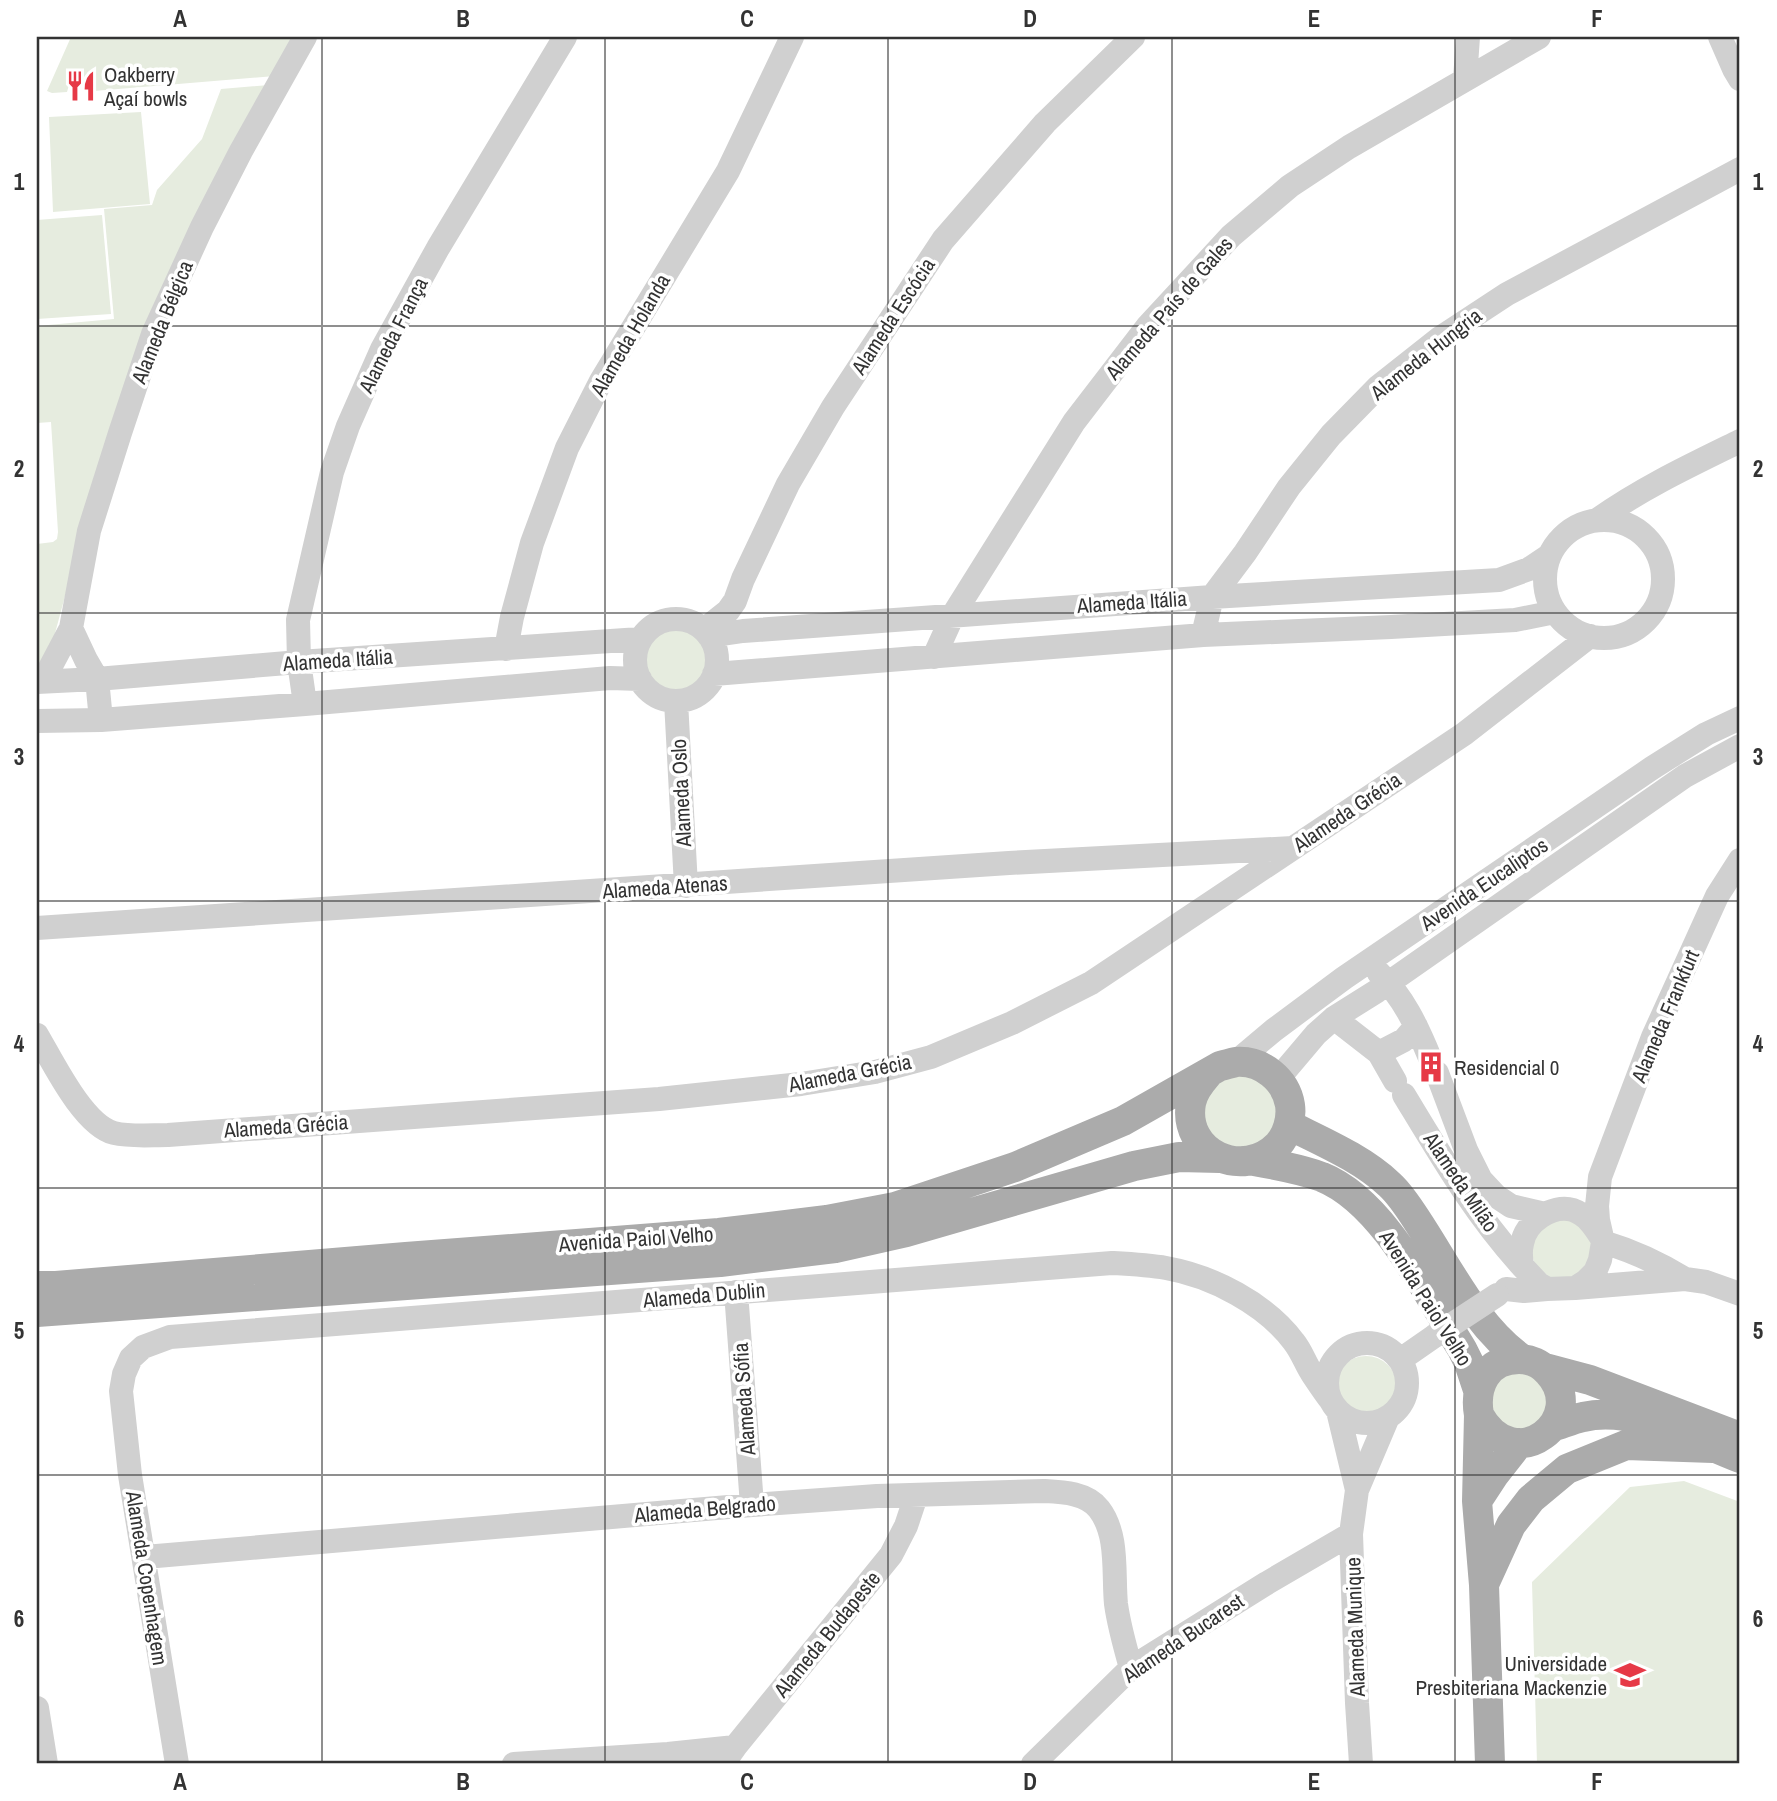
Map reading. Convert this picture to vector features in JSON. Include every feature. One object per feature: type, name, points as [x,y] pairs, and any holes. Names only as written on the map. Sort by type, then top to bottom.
[{"type":"main road","name":"Avenida Paiol Velho","points":[[37,1286],[719,1233],[827,1220],[895,1207],[1015,1167],[1123,1121],[1220,1066],[1236,1062]]},
{"type":"main road","points":[[1236,1062],[1251,1063],[1266,1069],[1278,1079],[1287,1092],[1291,1108],[1289,1125],[1282,1141],[1270,1153],[1254,1161]]},
{"type":"main road","points":[[1207,1075],[1197,1087],[1191,1102],[1191,1118],[1196,1135],[1206,1149],[1220,1158]]},
{"type":"main road","name":"Avenida Paiol Velho","points":[[1289,1125],[1370,1168],[1391,1186],[1408,1206],[1476,1312],[1497,1339],[1555,1379],[1561,1404],[1552,1427]]},
{"type":"main road","name":"Avenida Paiol Velho","points":[[37,1312],[720,1262],[835,1248],[906,1233],[1134,1166],[1180,1157],[1220,1158],[1237,1163],[1254,1161],[1323,1178],[1347,1191],[1367,1208],[1403,1253],[1462,1349],[1469,1363],[1485,1427],[1494,1436],[1519,1443]]},
{"type":"main road","name":"Avenida Paiol Velho","points":[[1478,1402],[1484,1377],[1494,1366],[1507,1360],[1533,1364]]},
{"type":"main road","points":[[1533,1364],[1590,1381],[1740,1437]]},
{"type":"main road","points":[[1478,1402],[1477,1501],[1484,1585],[1490,1764]]},
{"type":"main road","points":[[1477,1501],[1519,1443],[1531,1441],[1543,1436],[1552,1427],[1583,1417],[1630,1416],[1682,1433],[1726,1453]]},
{"type":"main road","points":[[1484,1585],[1511,1525],[1531,1499],[1567,1469],[1626,1445],[1726,1453]]},
{"type":"street","name":"Alameda Bélgica","points":[[40,682],[71,628],[89,531],[153,334],[202,227],[305,37]]},
{"type":"street","name":"Alameda França","points":[[305,704],[299,662],[298,620],[332,472],[348,426],[382,349],[419,281],[565,37]]},
{"type":"street","name":"Alameda Holanda","points":[[506,649],[532,542],[567,448],[601,381],[728,171],[792,37]]},
{"type":"street","name":"Alameda Escócia","points":[[707,633],[735,601],[788,484],[833,407],[943,240],[1045,123],[1133,37]]},
{"type":"street","points":[[1465,79],[1468,37]]},
{"type":"street","name":"Alameda País de Gales","points":[[934,657],[953,615],[1074,422],[1147,327],[1231,236],[1290,186],[1349,147],[1539,37]]},
{"type":"street","points":[[1720,37],[1740,79]]},
{"type":"street","name":"Alameda Hungria","points":[[1203,635],[1212,597],[1289,486],[1322,446],[1378,387],[1440,338],[1507,294],[1740,169]]},
{"type":"street","points":[[1597,520],[1671,474],[1740,441]]},
{"type":"street","points":[[1597,520],[1616,521],[1634,528],[1648,540],[1658,555],[1663,574],[1655,610],[1642,624],[1626,634],[1608,638],[1590,636],[1564,623],[1548,598],[1545,584],[1550,555],[1557,543],[1579,525],[1597,520]]},
{"type":"street","name":"Alameda Itália","points":[[707,633],[1212,597],[1499,580],[1534,566],[1550,555]]},
{"type":"street","name":"Alameda Itália","points":[[714,674],[1203,635],[1515,620],[1555,612]]},
{"type":"street","points":[[675,618],[696,624],[707,633],[715,648],[717,661],[708,685],[699,694],[676,701],[655,695],[646,688],[640,679],[635,659],[640,639],[655,624],[675,618]]},
{"type":"street","points":[[71,628],[97,679],[101,720]]},
{"type":"street","name":"Alameda Grécia","points":[[37,1035],[73,1097],[97,1125],[111,1133],[130,1135],[182,1134],[632,1101],[801,1084],[875,1072],[931,1057],[1013,1023],[1091,983],[1464,734],[1590,636]]},
{"type":"street","name":"Alameda Itália","points":[[40,682],[640,639]]},
{"type":"street","name":"Alameda Itália","points":[[37,722],[101,720],[305,704],[610,677],[640,679]]},
{"type":"street","name":"Alameda Oslo","points":[[676,701],[686,886]]},
{"type":"street","name":"Avenida Eucaliptos","points":[[1236,1062],[1344,978],[1652,768],[1706,734],[1740,718]]},
{"type":"street","name":"Avenida Eucaliptos","points":[[1278,1079],[1316,1034],[1334,1018],[1389,983],[1685,776],[1740,746]]},
{"type":"street","name":"Alameda Atenas","points":[[37,928],[1009,863],[1294,848]]},
{"type":"street","name":"Alameda Frankfurt","points":[[1602,1240],[1597,1206],[1600,1177],[1653,1037],[1717,896],[1740,860]]},
{"type":"street","name":"Alameda Milão","points":[[1368,962],[1400,997],[1416,1026],[1466,1150],[1481,1180],[1496,1196],[1511,1206],[1532,1212],[1554,1211]]},
{"type":"street","name":"Alameda Milão","points":[[1334,1018],[1379,1053],[1457,1183],[1523,1268]]},
{"type":"street","points":[[1379,1053],[1404,1040],[1416,1026]]},
{"type":"street","name":"Alameda Frankfurt","points":[[1554,1211],[1588,1190],[1600,1177]]},
{"type":"street","points":[[1400,1360],[1501,1292],[1523,1268],[1522,1241],[1528,1229],[1537,1219],[1554,1211],[1574,1210],[1585,1216],[1594,1225],[1602,1240],[1600,1260],[1595,1272],[1586,1282],[1575,1288]]},
{"type":"street","points":[[1602,1240],[1637,1253],[1685,1279]]},
{"type":"street","name":"Alameda Dublin","points":[[121,1391],[131,1358],[143,1347],[170,1337],[1112,1263],[1166,1268],[1200,1277],[1251,1303],[1279,1325],[1295,1343],[1313,1376],[1335,1406]]},
{"type":"street","points":[[1523,1268],[1547,1289]]},
{"type":"street","points":[[1501,1292],[1685,1279],[1706,1282],[1740,1294]]},
{"type":"street","name":"Alameda Sófia","points":[[736,1292],[752,1505]]},
{"type":"street","points":[[1295,1343],[1314,1348],[1363,1343],[1384,1346],[1393,1352],[1405,1371],[1405,1397],[1398,1409],[1378,1422],[1357,1422],[1347,1418],[1335,1406],[1327,1389],[1333,1362],[1341,1352],[1353,1345]]},
{"type":"street","name":"Alameda Copenhagem","points":[[121,1391],[130,1475],[177,1764]]},
{"type":"street","name":"Alameda Munique","points":[[1335,1406],[1357,1490]]},
{"type":"street","name":"Alameda Munique","points":[[1361,1764],[1352,1534],[1357,1490],[1388,1417]]},
{"type":"street","name":"Alameda Belgrado","points":[[145,1557],[877,1496],[1065,1492],[1083,1497],[1098,1507],[1108,1526],[1112,1542],[1116,1605],[1131,1668]]},
{"type":"street","name":"Alameda Budapeste","points":[[729,1755],[891,1555],[906,1526],[916,1496]]},
{"type":"street","name":"Alameda Bucarest","points":[[1032,1764],[1131,1668],[1267,1583],[1352,1534]]},
{"type":"street","points":[[37,1708],[46,1764]]},
{"type":"street","points":[[514,1764],[668,1754],[729,1755]]},
{"type":"shaded area","points":[[71,37],[298,37],[275,76],[94,91],[92,77],[71,78],[67,92],[52,93],[47,91]]},
{"type":"shaded area","points":[[269,85],[94,489],[51,648],[37,669],[37,544],[53,542],[57,539],[58,532],[51,422],[37,423],[37,326],[114,319],[104,209],[152,205],[157,190],[202,139],[221,89]]},
{"type":"shaded area","points":[[141,112],[150,204],[53,212],[49,117]]},
{"type":"shaded area","points":[[102,215],[111,314],[37,319],[37,220]]},
{"type":"shaded area","points":[[677,629],[699,638],[708,660],[699,682],[677,691],[655,682],[646,660],[655,638]]},
{"type":"shaded area","points":[[1253,1071],[1281,1097],[1275,1134],[1242,1150],[1218,1141],[1209,1131],[1204,1119],[1204,1105],[1215,1082]]},
{"type":"shaded area","points":[[1569,1217],[1592,1237],[1588,1267],[1570,1279],[1549,1277],[1534,1263],[1530,1242],[1540,1224]]},
{"type":"shaded area","points":[[1366,1356],[1388,1365],[1397,1387],[1388,1409],[1366,1418],[1344,1409],[1335,1387],[1344,1365]]},
{"type":"shaded area","points":[[1508,1367],[1550,1383],[1545,1425],[1505,1433],[1485,1394]]},
{"type":"shaded area","name":"Universidade Presbiteriana Mackenzie","points":[[1684,1481],[1740,1502],[1740,1764],[1537,1764],[1532,1582],[1630,1487]]},
{"type":"place","name":"Oakberry Açaí bowls","points":[[81,86]]},
{"type":"place","name":"Residencial 0","points":[[1431,1067]]},
{"type":"place","name":"Universidade Presbiteriana Mackenzie","points":[[1630,1675]]}]
